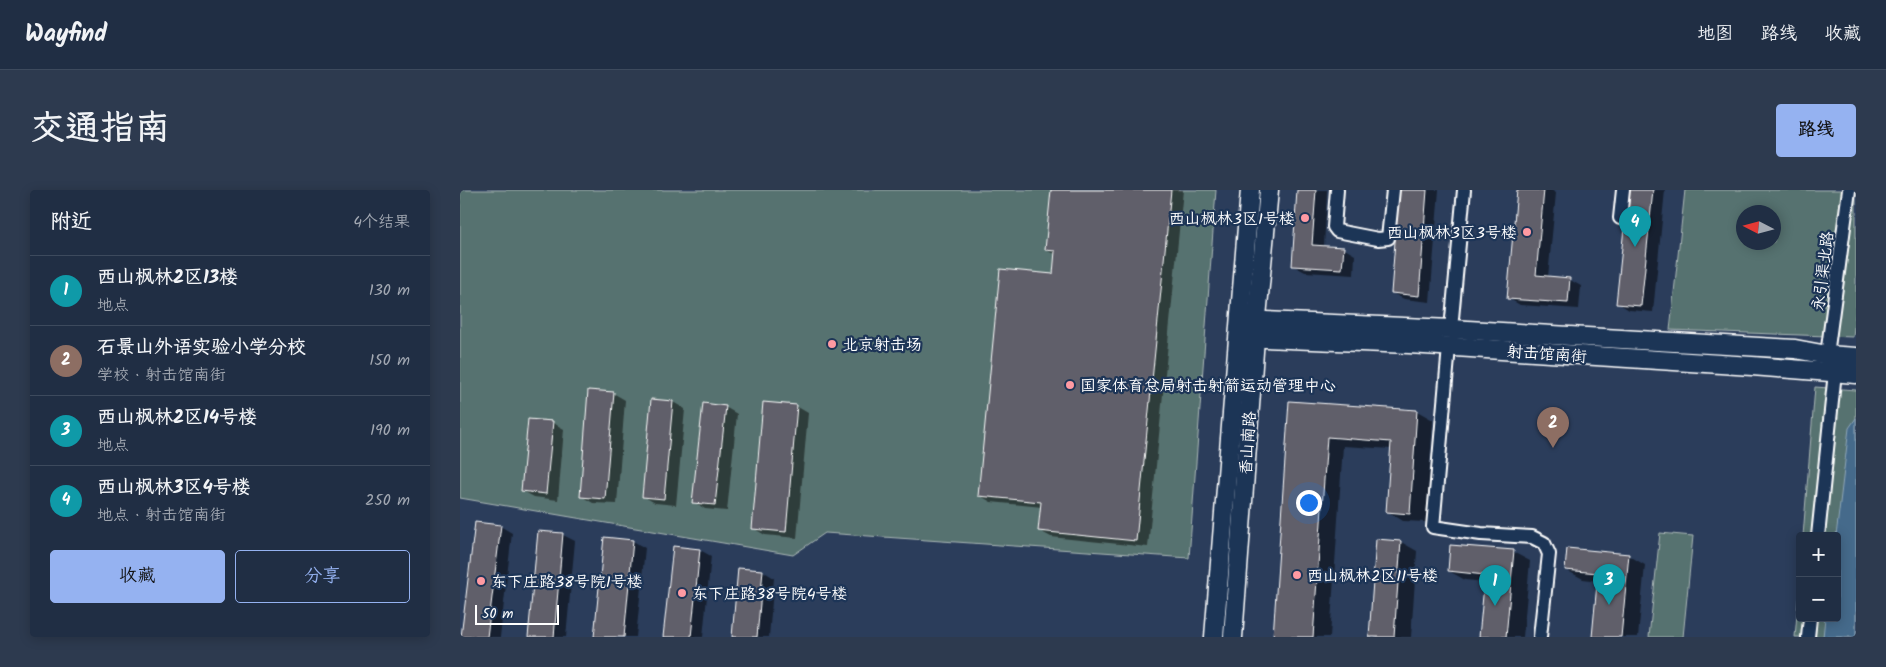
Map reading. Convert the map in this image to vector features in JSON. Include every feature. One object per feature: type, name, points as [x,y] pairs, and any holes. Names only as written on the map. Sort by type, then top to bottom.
[{"type":"main road","name":"香山南路","points":[[1233,637],[1247,329],[1250,190]]},
{"type":"main road","name":"香山南路","points":[[1214,637],[1247,329],[1269,190]]},
{"type":"main road","name":"射击馆南街","points":[[1247,329],[1450,329],[1795,349],[1828,355],[1855,365]]},
{"type":"main road","name":"射击馆南街","points":[[1247,329],[1449,347],[1834,372],[1855,365]]},
{"type":"street","points":[[1337,190],[1334,227],[1337,231],[1378,239],[1388,238],[1393,190]]},
{"type":"street","points":[[1450,329],[1464,190]]},
{"type":"street","points":[[1620,218],[1623,190]]},
{"type":"street","name":"永引渠北路","points":[[1828,355],[1849,190]]},
{"type":"street","points":[[1449,347],[1433,527],[1481,534],[1532,537],[1544,542],[1549,554],[1540,637]]},
{"type":"street","points":[[1818,532],[1834,372]]},
{"type":"street","points":[[1808,637],[1810,622]]},
{"type":"green space","name":"北京射击场","points":[[460,190],[1216,190],[1189,558],[825,533],[793,555],[460,498]]},
{"type":"green space","points":[[1685,190],[1856,190],[1856,307],[1853,337],[1670,330]]},
{"type":"green space","points":[[1815,387],[1856,390],[1856,637],[1795,637],[1796,622],[1841,622],[1841,532],[1803,532]]},
{"type":"green space","points":[[1660,533],[1693,536],[1683,637],[1649,637]]},
{"type":"water","points":[[1856,418],[1856,637],[1823,637],[1825,622],[1841,622],[1841,532],[1836,532],[1849,428]]},
{"type":"building","name":"国家体育总局射击射箭运动管理中心","points":[[1051,190],[1171,190],[1136,541],[1038,531],[1041,502],[978,496],[1000,269],[1053,274],[1055,251],[1045,250]]},
{"type":"building","name":"西山枫林3区1号楼","points":[[1297,190],[1316,190],[1312,245],[1344,247],[1342,269],[1292,266]]},
{"type":"building","points":[[1399,190],[1427,190],[1419,296],[1391,293]]},
{"type":"building","name":"西山枫林3区3号楼","points":[[1517,190],[1544,190],[1536,275],[1570,278],[1568,303],[1507,299]]},
{"type":"building","points":[[1628,190],[1653,190],[1641,306],[1616,304]]},
{"type":"building","points":[[588,390],[614,392],[605,499],[580,497]]},
{"type":"building","points":[[651,399],[673,401],[664,499],[642,497]]},
{"type":"building","name":"西山枫林2区11号楼","points":[[1289,401],[1417,410],[1410,514],[1386,512],[1391,442],[1327,437],[1313,637],[1273,637]]},
{"type":"building","points":[[763,402],[797,405],[786,532],[752,529]]},
{"type":"building","points":[[703,403],[726,406],[715,505],[692,503]]},
{"type":"building","points":[[528,419],[553,421],[546,494],[521,491]]},
{"type":"building","name":"东下庄路38号院1号楼","points":[[475,522],[501,525],[487,637],[461,637]]},
{"type":"building","points":[[538,531],[563,533],[554,637],[528,637]]},
{"type":"building","points":[[604,537],[633,540],[624,637],[594,637]]},
{"type":"building","points":[[1376,539],[1401,541],[1394,637],[1369,637]]},
{"type":"building","points":[[1450,545],[1514,550],[1506,637],[1479,637],[1485,575],[1448,571]]},
{"type":"building","name":"东下庄路38号院4号楼","points":[[673,546],[700,549],[691,637],[663,637]]},
{"type":"building","points":[[1567,548],[1629,554],[1621,637],[1592,637],[1598,573],[1565,570]]},
{"type":"building","points":[[738,568],[763,570],[757,637],[732,637]]},
{"type":"place","name":"西山枫林3区1号楼","points":[[1305,218]]},
{"type":"place","name":"西山枫林3区3号楼","points":[[1527,232]]},
{"type":"place","name":"西山枫林3区4号楼","points":[[1635,247]]},
{"type":"place","name":"北京射击场","points":[[832,344]]},
{"type":"place","name":"国家体育总局射击射箭运动管理中心","points":[[1070,385]]},
{"type":"place","name":"石景山外语实验小学分校","points":[[1553,448]]},
{"type":"place","name":"西山枫林2区11号楼","points":[[1297,575]]},
{"type":"place","name":"东下庄路38号院1号楼","points":[[481,581]]},
{"type":"place","name":"东下庄路38号院4号楼","points":[[682,593]]},
{"type":"place","name":"西山枫林2区14号楼","points":[[1609,605]]},
{"type":"place","name":"西山枫林2区13楼","points":[[1495,606]]}]
